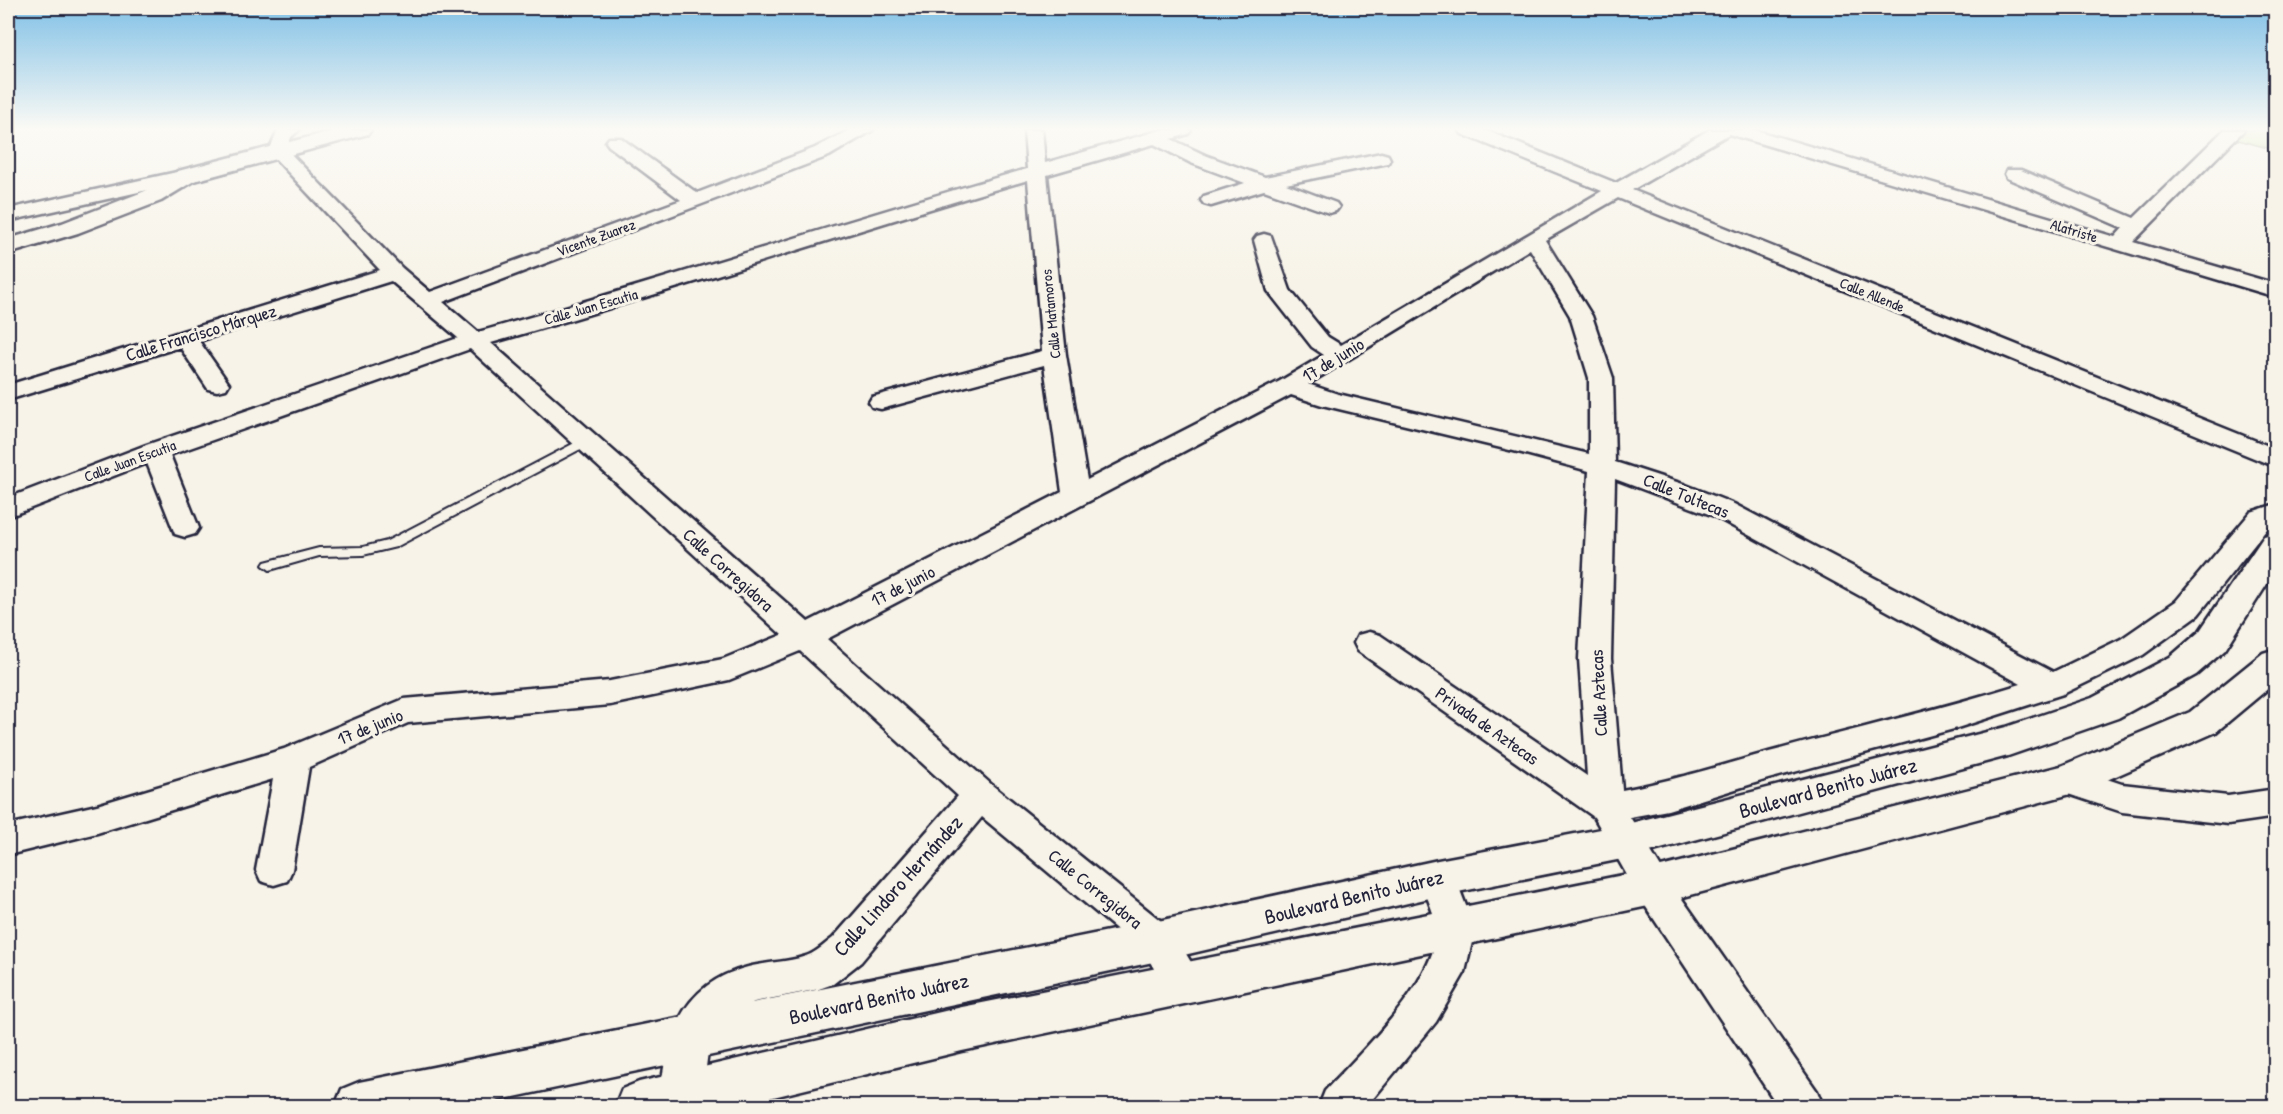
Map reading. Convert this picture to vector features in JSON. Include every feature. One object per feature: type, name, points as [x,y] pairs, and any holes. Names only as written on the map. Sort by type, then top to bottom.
[{"type":"main road","points":[[8,247],[81,224],[153,196],[176,182]]},
{"type":"main road","name":"Boulevard Benito Juárez","points":[[359,1107],[1158,941],[1438,878],[1627,842],[2008,741],[2105,708],[2183,666],[2212,641],[2276,544]]},
{"type":"main road","points":[[639,1107],[680,1102],[962,1029],[1653,887],[2068,780],[2203,722],[2260,678],[2276,662]]},
{"type":"street","points":[[8,215],[152,182]]},
{"type":"street","name":"Calle Corregidora","points":[[318,182],[394,273],[474,340],[980,795],[1158,941],[1183,982]]},
{"type":"street","points":[[670,182],[696,201]]},
{"type":"street","name":"Vicente Zuarez","points":[[426,301],[745,182]]},
{"type":"street","name":"Calle Juan Escutia","points":[[8,508],[155,451],[474,340],[598,305],[869,220],[1006,182]]},
{"type":"street","name":"Calle Matamoros","points":[[1039,182],[1054,355],[1076,496]]},
{"type":"street","points":[[1262,182],[1329,207]]},
{"type":"street","points":[[1211,200],[1270,182]]},
{"type":"street","name":"Calle Allende","points":[[1596,182],[2276,459]]},
{"type":"street","name":"17 de junio","points":[[8,840],[97,819],[293,759],[404,711],[610,693],[729,669],[803,638],[1289,386],[1630,182]]},
{"type":"street","name":"Alatriste","points":[[1910,182],[2276,291]]},
{"type":"street","points":[[2033,182],[2138,227]]},
{"type":"street","points":[[2118,244],[2183,182]]},
{"type":"street","name":"Calle Aztecas","points":[[1534,238],[1581,316],[1601,378],[1602,465],[1595,659],[1606,807],[1653,887],[1802,1107]]},
{"type":"street","points":[[1264,240],[1280,291],[1320,342],[1341,355]]},
{"type":"street","name":"Calle Francisco Márquez","points":[[8,393],[394,273]]},
{"type":"street","points":[[186,338],[217,384]]},
{"type":"street","points":[[881,402],[1054,355]]},
{"type":"street","name":"Calle Toltecas","points":[[1289,386],[1331,400],[1602,465],[1692,496],[1724,510],[2052,686]]},
{"type":"street","points":[[155,451],[185,528]]},
{"type":"street","points":[[1606,807],[1668,796],[1768,765],[1954,717],[2052,686],[2132,647],[2187,608],[2261,518],[2276,513]]},
{"type":"street","name":"Privada de Aztecas","points":[[1369,643],[1606,807]]},
{"type":"street","points":[[274,870],[293,759]]},
{"type":"street","points":[[2068,780],[2122,798],[2228,810],[2276,803]]},
{"type":"street","name":"Calle Lindoro Hernández","points":[[680,1102],[690,1038],[715,1002],[747,985],[819,971],[847,950],[980,795]]},
{"type":"street","points":[[1340,1107],[1386,1054],[1428,1000],[1446,972],[1456,929],[1438,878]]},
{"type":"lane","points":[[270,565],[319,552],[363,551],[391,544],[586,441]]}]
